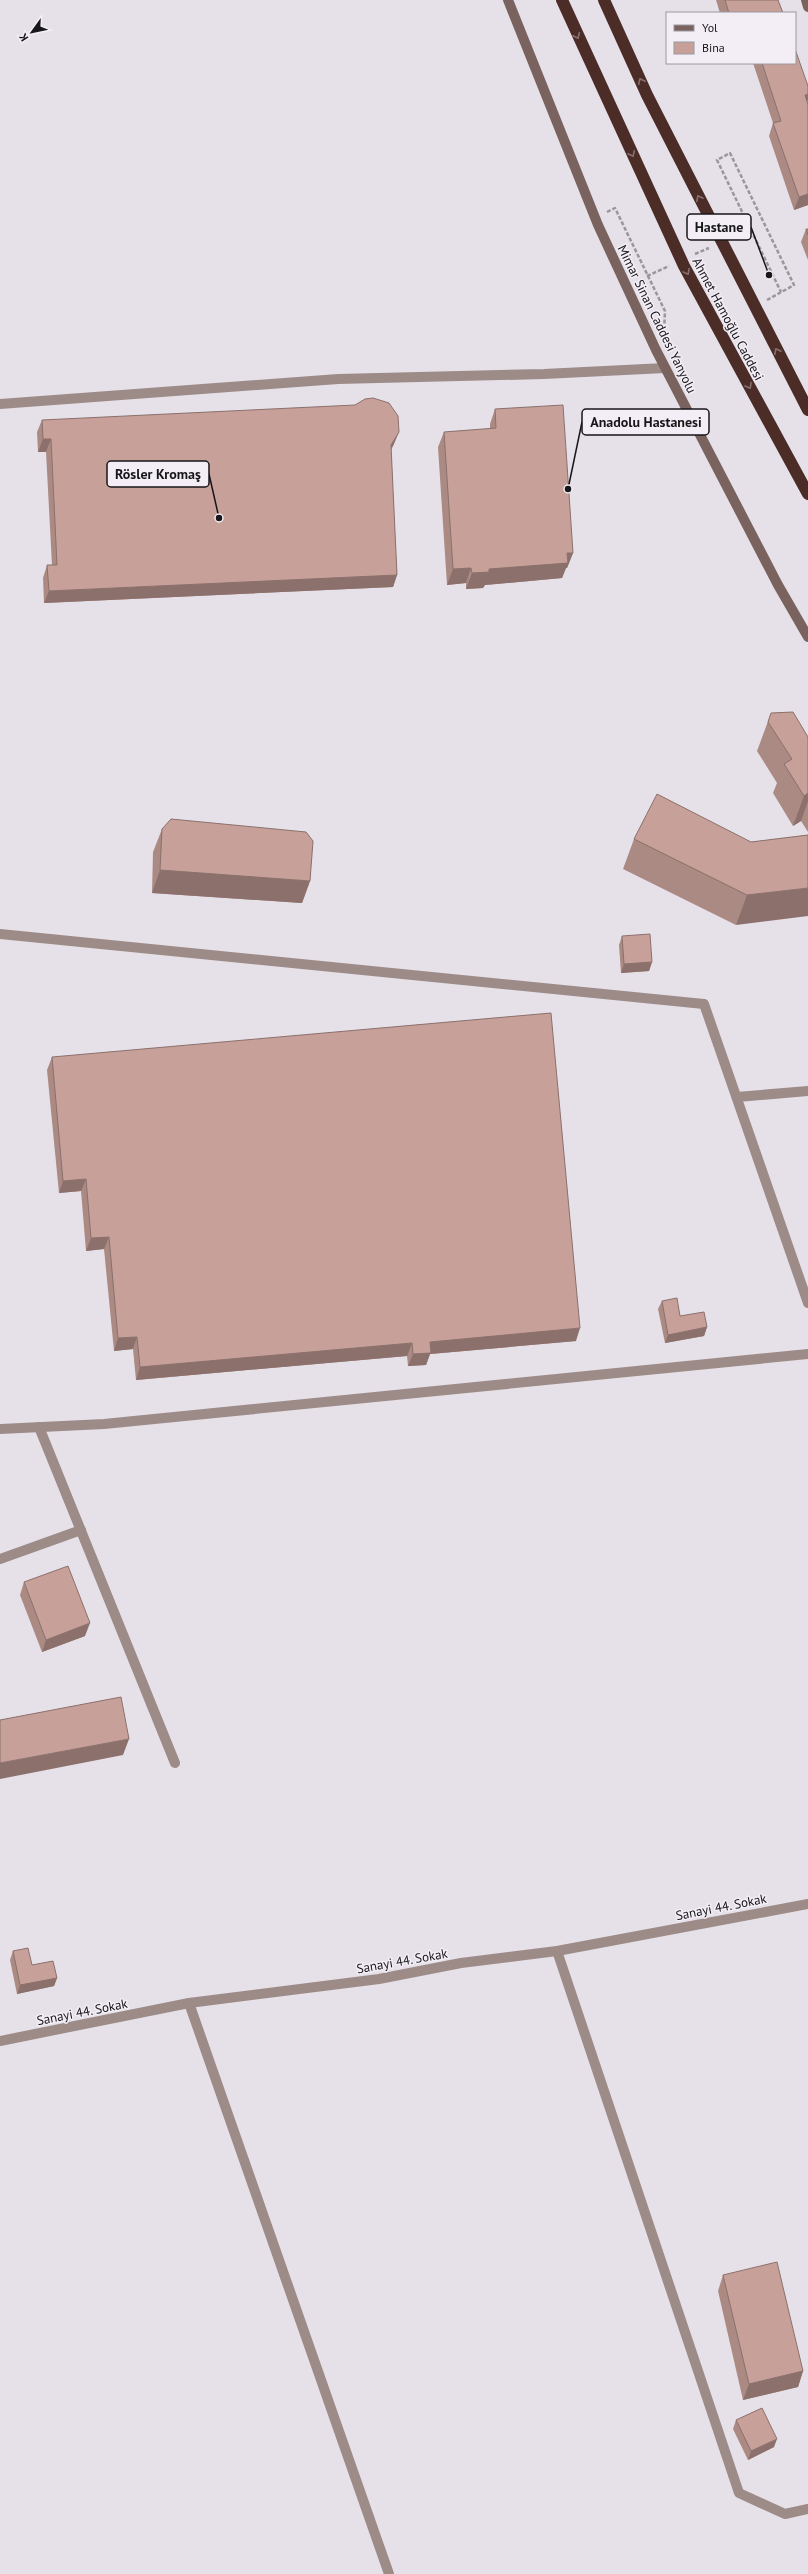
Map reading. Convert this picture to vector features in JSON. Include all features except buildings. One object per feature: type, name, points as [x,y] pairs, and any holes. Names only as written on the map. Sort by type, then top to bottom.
[{"type":"highway","name":"Ahmet Hamoğlu Caddesi","points":[[562,0],[684,266],[808,494]]},
{"type":"highway","points":[[604,0],[647,95],[754,307],[808,410]]},
{"type":"main road","name":"Mimar Sinan Caddesi Yanyolu","points":[[508,0],[598,225],[665,368],[775,579],[808,637]]},
{"type":"main road","points":[[806,0],[808,6]]},
{"type":"street","points":[[0,404],[338,379],[544,374],[665,368]]},
{"type":"street","points":[[0,934],[704,1004],[808,1303]]},
{"type":"street","points":[[737,1097],[808,1091]]},
{"type":"street","points":[[0,1429],[104,1424],[808,1354]]},
{"type":"street","points":[[39,1427],[175,1763]]},
{"type":"street","points":[[0,1559],[81,1530]]},
{"type":"street","name":"Sanayi 44. Sokak","points":[[0,2041],[189,2003],[379,1979],[461,1964],[557,1951],[808,1904]]},
{"type":"street","points":[[557,1951],[739,2493],[784,2514],[808,2509]]},
{"type":"street","points":[[189,2003],[389,2574]]},
{"type":"path","points":[[754,307],[794,285],[730,153],[717,160],[781,292]]},
{"type":"path","points":[[730,239],[750,230]]},
{"type":"path","points":[[688,257],[716,245]]},
{"type":"path","points":[[663,338],[665,311],[647,276],[675,264]]},
{"type":"place","name":"Hastane","points":[[769,275]]},
{"type":"place","name":"Anadolu Hastanesi","points":[[568,489]]},
{"type":"place","name":"Rösler Kromaş","points":[[219,518]]}]
